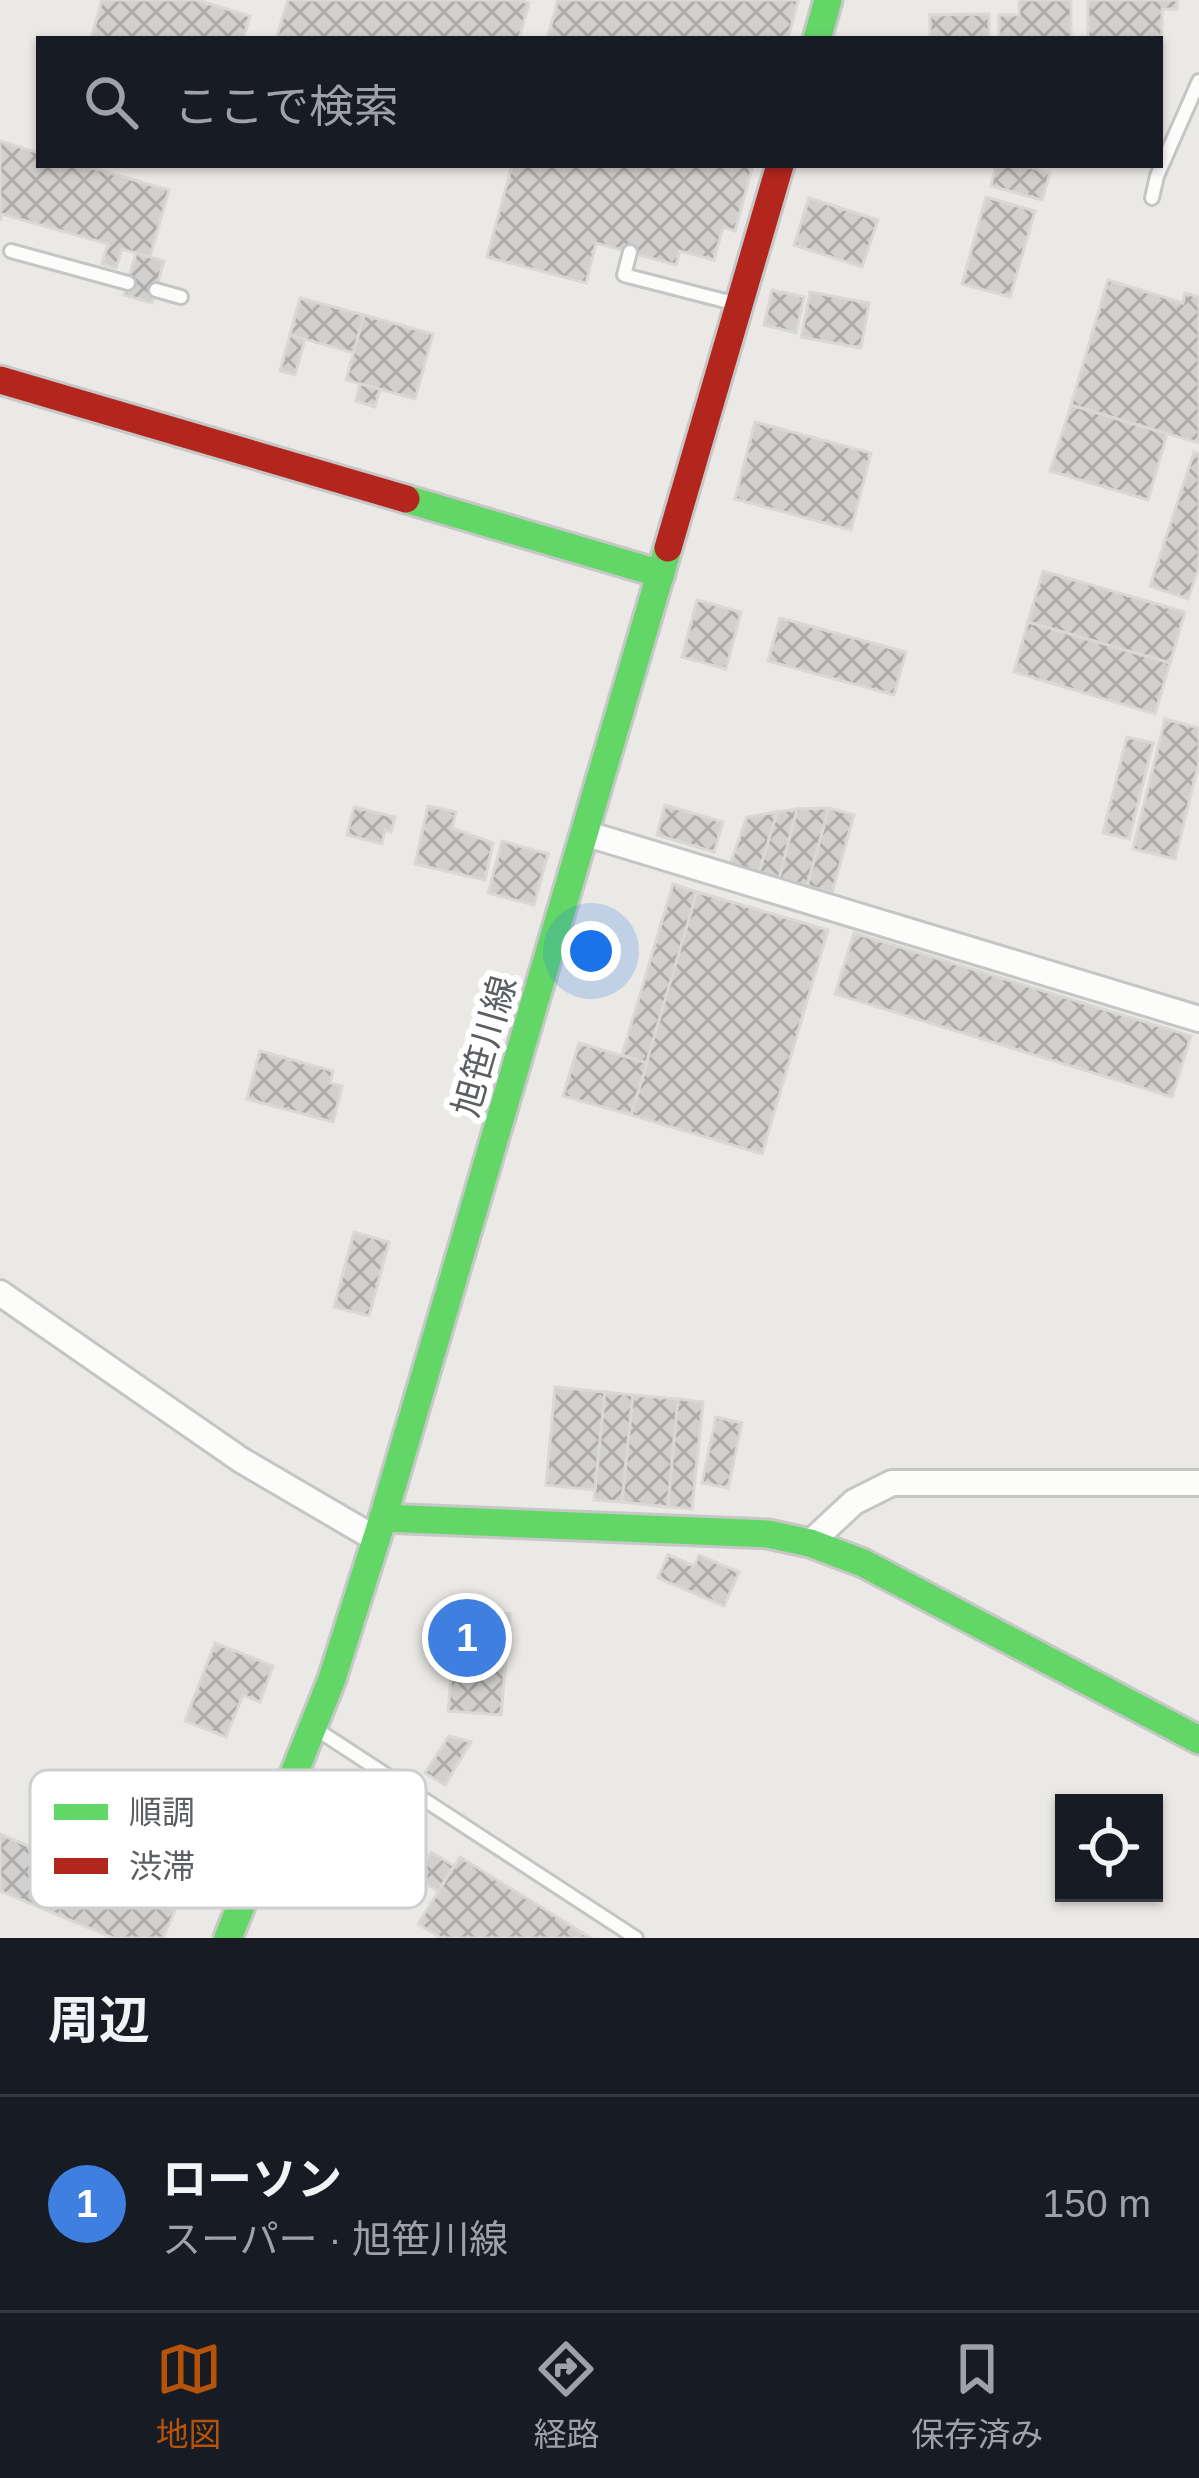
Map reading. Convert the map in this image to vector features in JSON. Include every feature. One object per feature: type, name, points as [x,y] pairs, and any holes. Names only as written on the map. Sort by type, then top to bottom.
[{"type":"main road","points":[[818,36],[828,0]]},
{"type":"main road","name":"旭笹川線","points":[[296,1770],[379,1529],[779,168]]},
{"type":"main road","points":[[0,380],[661,574]]},
{"type":"main road","points":[[379,1529],[768,1534],[810,1543],[862,1563],[1199,1740]]},
{"type":"main road","name":"旭笹川線","points":[[228,1938],[240,1908]]},
{"type":"street","points":[[584,833],[1199,1019]]},
{"type":"street","points":[[0,1293],[241,1460],[379,1529]]},
{"type":"street","points":[[810,1543],[854,1502],[892,1483],[1199,1483]]},
{"type":"lane","points":[[1163,162],[1199,81]]},
{"type":"lane","points":[[1152,199],[1161,168]]},
{"type":"lane","points":[[10,251],[128,283]]},
{"type":"lane","points":[[630,252],[624,275],[740,304]]},
{"type":"lane","points":[[156,290],[182,297]]},
{"type":"lane","points":[[313,1727],[379,1770]]},
{"type":"lane","points":[[426,1801],[636,1938]]},
{"type":"building","points":[[102,0],[197,0],[250,16],[244,36],[92,36]]},
{"type":"building","points":[[288,0],[529,3],[520,36],[277,36]]},
{"type":"building","points":[[558,0],[798,0],[789,36],[548,36]]},
{"type":"building","points":[[1019,0],[1071,0],[1071,36],[999,36],[999,15],[1019,15]]},
{"type":"building","points":[[1088,0],[1177,0],[1177,9],[1162,9],[1162,36],[1088,36]]},
{"type":"building","points":[[989,14],[989,36],[930,36],[930,15]]},
{"type":"building","points":[[0,141],[36,152],[36,168],[92,168],[169,190],[150,257],[122,249],[116,268],[102,264],[108,244],[2,214],[0,221]]},
{"type":"building","points":[[511,168],[752,168],[735,231],[723,227],[714,260],[680,251],[676,265],[596,243],[586,283],[487,257]]},
{"type":"building","points":[[995,168],[1050,173],[1042,200],[991,186]]},
{"type":"building","points":[[986,197],[1035,211],[1010,297],[962,284]]},
{"type":"building","points":[[809,198],[878,220],[862,267],[794,245]]},
{"type":"building","points":[[136,253],[164,261],[152,303],[124,295]]},
{"type":"building","points":[[1108,280],[1183,303],[1185,293],[1199,297],[1199,443],[1071,405]]},
{"type":"building","points":[[772,290],[804,297],[796,333],[764,325]]},
{"type":"building","points":[[810,292],[869,303],[861,348],[801,337]]},
{"type":"building","points":[[300,298],[364,315],[354,353],[290,335]]},
{"type":"building","points":[[364,315],[433,334],[415,399],[346,380]]},
{"type":"building","points":[[290,335],[305,339],[295,375],[280,371]]},
{"type":"building","points":[[360,384],[380,389],[375,407],[356,401]]},
{"type":"building","points":[[1071,405],[1167,434],[1148,500],[1050,471]]},
{"type":"building","points":[[755,422],[871,453],[851,530],[735,499]]},
{"type":"building","points":[[1194,452],[1199,454],[1199,567],[1188,599],[1150,586]]},
{"type":"building","points":[[1043,571],[1185,612],[1170,663],[1028,622]]},
{"type":"building","points":[[697,600],[741,612],[726,669],[682,657]]},
{"type":"building","points":[[780,618],[906,652],[894,695],[768,661]]},
{"type":"building","points":[[1028,622],[1170,663],[1155,714],[1014,672]]},
{"type":"building","points":[[1165,719],[1199,728],[1199,762],[1175,859],[1133,849]]},
{"type":"building","points":[[1127,737],[1153,743],[1129,839],[1103,833]]},
{"type":"building","points":[[665,805],[723,822],[714,852],[657,835]]},
{"type":"building","points":[[428,806],[456,812],[452,828],[493,843],[485,880],[415,864]]},
{"type":"building","points":[[354,807],[395,817],[382,844],[347,835]]},
{"type":"building","points":[[829,808],[807,886],[779,878],[797,809]]},
{"type":"building","points":[[829,808],[854,815],[832,893],[807,886]]},
{"type":"building","points":[[797,809],[779,878],[759,872],[777,812]]},
{"type":"building","points":[[777,812],[759,872],[730,864],[747,817]]},
{"type":"building","points":[[502,841],[548,854],[534,905],[488,893]]},
{"type":"building","points":[[673,884],[697,892],[647,1063],[622,1055]]},
{"type":"building","points":[[697,892],[828,930],[762,1154],[631,1115]]},
{"type":"building","points":[[854,933],[1191,1036],[1172,1097],[835,994]]},
{"type":"building","points":[[579,1043],[647,1063],[631,1115],[563,1096]]},
{"type":"building","points":[[260,1051],[333,1071],[330,1083],[342,1086],[333,1122],[247,1099]]},
{"type":"building","points":[[354,1232],[389,1242],[369,1316],[334,1307]]},
{"type":"building","points":[[555,1387],[605,1392],[595,1490],[546,1485]]},
{"type":"building","points":[[605,1392],[633,1395],[622,1502],[594,1500]]},
{"type":"building","points":[[633,1395],[678,1399],[668,1507],[622,1502]]},
{"type":"building","points":[[678,1399],[703,1402],[692,1509],[668,1507]]},
{"type":"building","points":[[716,1417],[742,1423],[728,1488],[702,1483]]},
{"type":"building","points":[[668,1555],[694,1566],[699,1555],[739,1572],[724,1606],[658,1578]]},
{"type":"building","points":[[457,1609],[510,1614],[501,1715],[448,1711]]},
{"type":"building","points":[[215,1643],[273,1666],[260,1702],[243,1695],[226,1737],[185,1721]]},
{"type":"building","points":[[449,1736],[471,1742],[445,1785],[426,1771]]},
{"type":"building","points":[[0,1834],[30,1847],[30,1903],[0,1891]]},
{"type":"building","points":[[431,1852],[454,1866],[438,1891],[426,1884],[426,1860]]},
{"type":"building","points":[[460,1857],[591,1938],[441,1938],[418,1924]]},
{"type":"building","points":[[41,1908],[176,1908],[163,1938],[113,1938]]},
{"type":"traffic: fast","points":[[818,36],[828,0]]},
{"type":"traffic: fast","points":[[406,499],[661,574]]},
{"type":"traffic: fast","points":[[295,1770],[332,1679],[383,1518],[668,548]]},
{"type":"traffic: fast","points":[[383,1518],[768,1534],[810,1543],[863,1563],[1199,1740]]},
{"type":"traffic: fast","points":[[228,1938],[240,1908]]},
{"type":"traffic: jam","points":[[668,548],[779,168]]},
{"type":"traffic: jam","points":[[0,380],[406,499]]},
{"type":"place","name":"ローソン","points":[[467,1638]]}]
